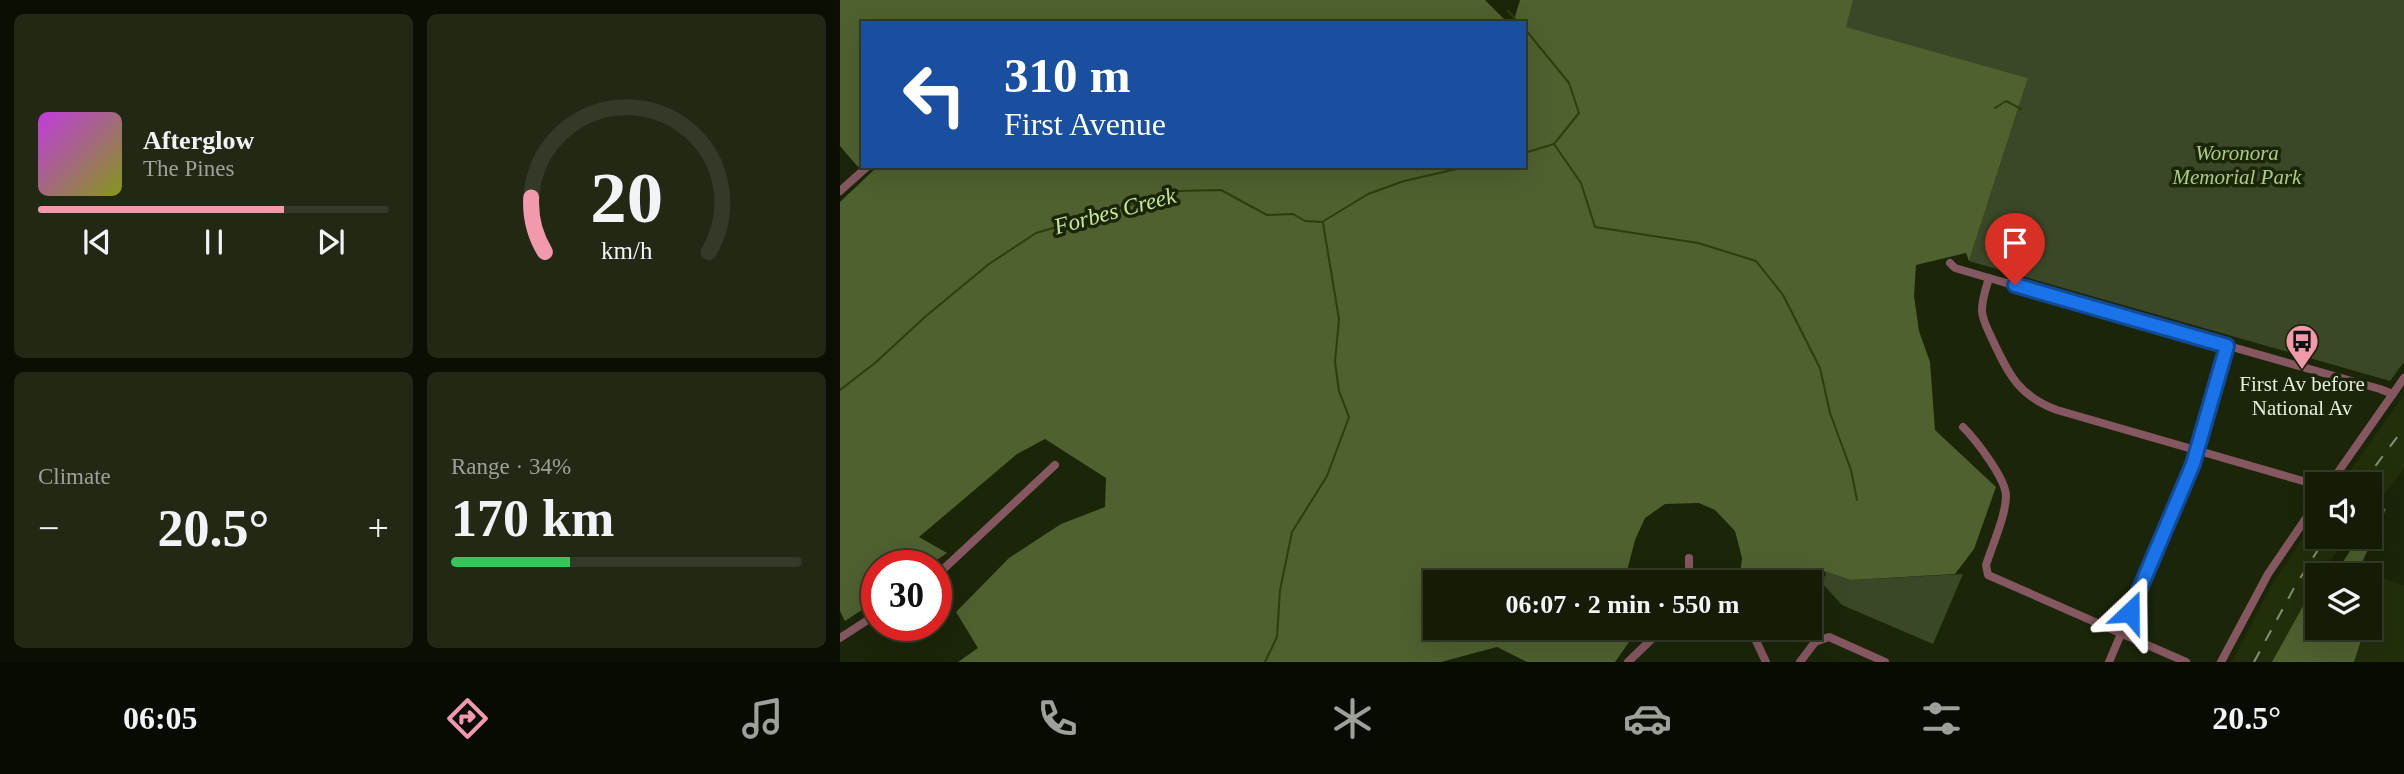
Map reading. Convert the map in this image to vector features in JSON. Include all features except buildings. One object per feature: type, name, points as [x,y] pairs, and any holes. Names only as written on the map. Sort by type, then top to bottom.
[{"type":"street","points":[[840,191],[866,168]]},
{"type":"street","points":[[1952,268],[2393,394]]},
{"type":"street","points":[[1989,278],[1982,314],[2010,377],[2041,404],[2305,482]]},
{"type":"street","points":[[2109,662],[2197,450],[2227,346]]},
{"type":"street","points":[[2338,472],[2404,378]]},
{"type":"street","points":[[1963,427],[2005,489],[2005,503],[1986,565],[1988,575],[2186,662]]},
{"type":"street","points":[[952,561],[1055,465]]},
{"type":"street","points":[[2221,662],[2268,574],[2305,520]]},
{"type":"street","points":[[1689,558],[1689,570]]},
{"type":"street","points":[[840,638],[861,624]]},
{"type":"street","points":[[1800,662],[1815,642],[1829,637],[1885,662]]},
{"type":"street","points":[[1628,662],[1651,640]]},
{"type":"street","points":[[1756,640],[1766,662]]},
{"type":"shaded area","points":[[840,0],[1485,0],[1506,21],[861,21],[861,163],[858,167],[840,146]]},
{"type":"shaded area","points":[[1520,0],[1853,0],[1846,27],[2028,78],[1969,261],[1966,253],[1916,265],[1914,296],[1919,331],[1930,362],[1935,430],[1996,487],[1974,549],[1955,574],[1851,580],[1822,572],[1822,570],[1741,570],[1742,558],[1735,531],[1715,510],[1699,503],[1665,504],[1645,518],[1635,540],[1627,570],[1423,570],[1423,640],[1631,640],[1615,662],[1527,662],[1497,647],[1441,662],[958,662],[978,648],[956,612],[1009,558],[1061,524],[1105,507],[1106,478],[1045,439],[1017,454],[919,537],[942,550],[861,550],[861,610],[845,621],[840,611],[840,202],[876,168],[1526,168],[1526,21],[1514,21]]},
{"type":"shaded area","points":[[2404,395],[2404,469],[2382,497],[2382,472],[2349,472]]},
{"type":"shaded area","points":[[2305,534],[2305,549],[2339,549],[2329,562],[2332,563],[2305,563],[2305,640],[2382,640],[2382,578],[2404,585],[2404,662],[2232,662],[2271,586]]},
{"type":"shaded area","points":[[2351,549],[2368,549],[2362,563],[2342,563]]},
{"type":"shaded area","points":[[2305,603],[2305,640],[2361,640],[2354,662],[2272,662]]},
{"type":"green space","name":"Woronora Memorial Park","points":[[1853,0],[2404,0],[2404,362],[2390,381],[1969,261],[2028,78],[1845,27]]},
{"type":"green space","points":[[1824,571],[1851,580],[1963,574],[1933,644],[1842,605],[1822,583],[1826,575]]},
{"type":"waterway","name":"Forbes Creek","points":[[1508,11],[1517,21]]},
{"type":"waterway","name":"Forbes Creek","points":[[1526,30],[1569,83],[1579,113],[1554,144],[1526,152]]},
{"type":"waterway","points":[[1995,108],[2006,101],[2021,109]]},
{"type":"waterway","points":[[1554,144],[1581,183],[1595,227],[1698,243],[1756,261],[1783,295],[1820,368],[1830,413],[1851,470],[1857,500]]},
{"type":"waterway","name":"Forbes Creek","points":[[840,390],[989,264],[1036,233],[1178,191],[1221,190],[1267,215],[1293,214],[1305,221],[1322,222],[1368,194],[1404,181],[1461,168]]},
{"type":"waterway","points":[[1265,662],[1277,637],[1280,590],[1292,532],[1327,476],[1349,417],[1339,391],[1335,362],[1339,319],[1323,223]]},
{"type":"railway","points":[[2371,472],[2404,428]]},
{"type":"railway","points":[[2254,662],[2318,549]]},
{"type":"place","name":"First Av before National Av","points":[[2302,371]]},
{"type":"route","points":[[2015,285],[2227,346],[2193,464],[2130,612]]}]
